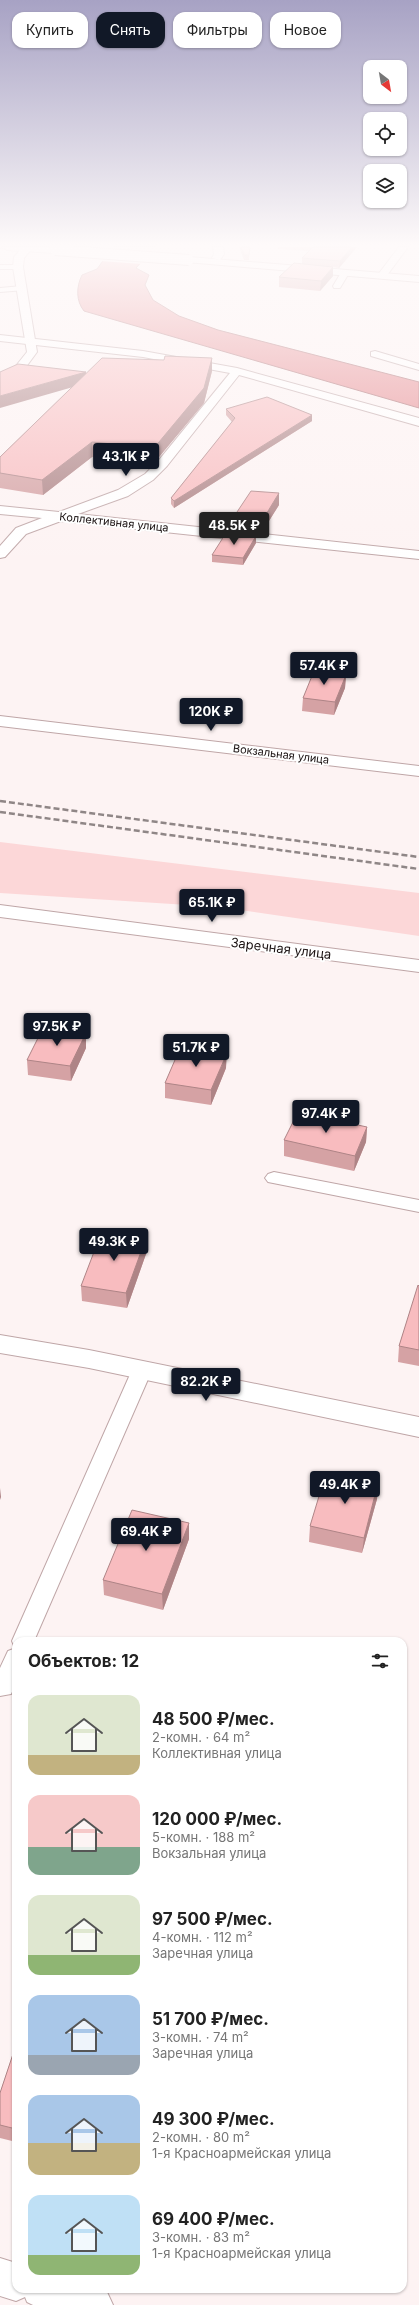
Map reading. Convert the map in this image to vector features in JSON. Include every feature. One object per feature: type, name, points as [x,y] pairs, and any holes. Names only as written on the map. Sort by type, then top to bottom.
[{"type":"street","points":[[0,379],[18,370],[28,362],[31,355]]},
{"type":"street","points":[[146,355],[237,371],[419,422]]},
{"type":"street","points":[[377,355],[419,367]]},
{"type":"street","points":[[0,554],[21,531],[123,493],[149,477],[163,463],[237,371]]},
{"type":"street","name":"Коллективная улица","points":[[0,510],[419,555]]},
{"type":"street","name":"Вокзальная улица","points":[[0,721],[419,771]]},
{"type":"street","name":"Заречная улица","points":[[0,911],[419,966]]},
{"type":"street","points":[[0,1344],[142,1370],[419,1427]]},
{"type":"street","points":[[0,2277],[12,2281]]},
{"type":"street","points":[[54,2293],[94,2305]]},
{"type":"lane","points":[[274,1178],[419,1206]]},
{"type":"lane","points":[[25,1637],[142,1370]]},
{"type":"lane","points":[[3,1687],[12,1667]]},
{"type":"shaded area","points":[[234,355],[313,355],[419,382],[419,408]]},
{"type":"shaded area","points":[[0,842],[419,893],[419,936],[219,907],[0,893]]},
{"type":"building","points":[[165,356],[212,358],[204,388],[154,448],[92,442],[42,480],[0,473],[0,457],[102,358],[164,360]]},
{"type":"building","points":[[18,364],[86,372],[0,396],[0,372]]},
{"type":"building","points":[[267,397],[312,415],[174,501],[171,498],[235,418],[226,409]]},
{"type":"building","points":[[251,491],[279,493],[262,521],[233,518]]},
{"type":"building","points":[[226,533],[256,536],[243,558],[212,555]]},
{"type":"building","points":[[314,671],[346,675],[335,702],[303,698]]},
{"type":"building","points":[[43,1028],[86,1033],[70,1066],[27,1060]]},
{"type":"building","points":[[181,1046],[227,1053],[211,1090],[165,1083]]},
{"type":"building","points":[[298,1112],[367,1127],[355,1156],[284,1140]]},
{"type":"building","points":[[102,1231],[146,1238],[126,1293],[81,1286]]},
{"type":"building","points":[[418,1285],[419,1286],[419,1350],[399,1346]]},
{"type":"building","points":[[326,1473],[378,1483],[364,1538],[310,1526]]},
{"type":"building","points":[[132,1510],[189,1523],[162,1594],[103,1580]]},
{"type":"building","points":[[12,2057],[12,2128],[0,2125],[0,2093]]},
{"type":"railway","points":[[0,801],[419,857]]},
{"type":"railway","points":[[0,812],[419,869]]}]
